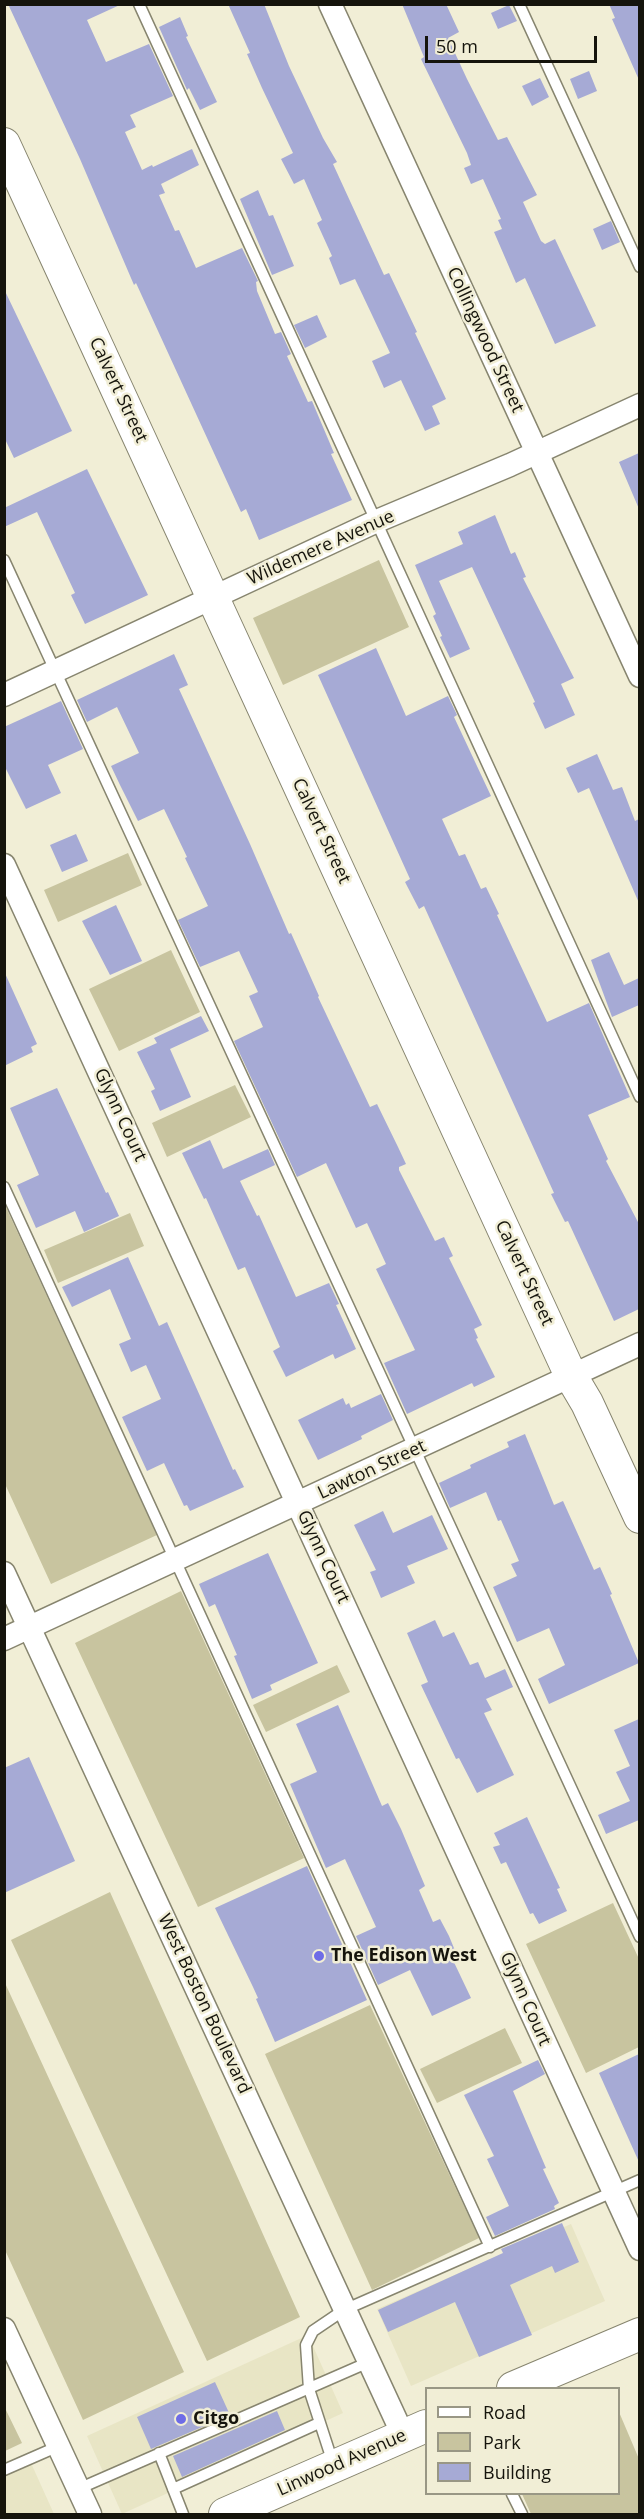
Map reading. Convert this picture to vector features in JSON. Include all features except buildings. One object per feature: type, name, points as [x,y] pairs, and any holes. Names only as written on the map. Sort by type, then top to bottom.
[{"type":"street","name":"Collingwood Street","points":[[330,4],[639,676]]},
{"type":"street","name":"Calvert Street","points":[[4,144],[571,1376],[587,1403],[639,1517]]},
{"type":"street","name":"Wildemere Avenue","points":[[4,695],[376,521],[537,452],[639,405]]},
{"type":"street","name":"Glynn Court","points":[[4,865],[639,2250]]},
{"type":"street","name":"Lawton Street","points":[[4,1639],[416,1450],[639,1344]]},
{"type":"street","name":"West Boston Boulevard","points":[[4,1573],[344,2310],[369,2362],[415,2431]]},
{"type":"street","points":[[4,2329],[90,2514]]},
{"type":"street","points":[[516,2387],[636,2343]]},
{"type":"street","name":"Linwood Avenue","points":[[225,2514],[272,2505],[334,2466],[415,2431]]},
{"type":"lane","points":[[139,4],[639,1097]]},
{"type":"lane","points":[[519,4],[639,267]]},
{"type":"lane","points":[[4,560],[639,1937]]},
{"type":"lane","points":[[4,1187],[490,2247]]},
{"type":"lane","points":[[334,2466],[309,2389],[306,2345],[313,2331],[344,2310],[639,2180]]},
{"type":"lane","points":[[78,2489],[253,2415],[369,2362]]},
{"type":"lane","points":[[173,2488],[265,2444],[319,2423]]},
{"type":"lane","points":[[4,2470],[59,2446]]},
{"type":"lane","points":[[159,2453],[183,2514]]},
{"type":"lane","points":[[513,2495],[522,2514]]},
{"type":"shaded area","points":[[571,2224],[605,2301],[411,2386],[377,2309]]},
{"type":"shaded area","points":[[308,2335],[343,2413],[122,2514],[87,2436]]},
{"type":"shaded area","points":[[31,2463],[54,2514],[5,2514],[4,2474]]},
{"type":"green space","points":[[379,560],[409,627],[283,685],[253,618]]},
{"type":"green space","points":[[128,853],[142,885],[58,922],[44,890]]},
{"type":"green space","points":[[171,950],[200,1012],[119,1051],[89,989]]},
{"type":"green space","points":[[235,1085],[251,1117],[167,1157],[152,1123]]},
{"type":"green space","points":[[4,1203],[157,1535],[51,1584],[5,1484]]},
{"type":"green space","points":[[130,1213],[144,1246],[58,1283],[44,1250]]},
{"type":"green space","points":[[181,1591],[304,1858],[198,1907],[75,1643]]},
{"type":"green space","points":[[337,1665],[350,1692],[266,1732],[253,1705]]},
{"type":"green space","points":[[110,1892],[300,2317],[207,2361],[11,1940]]},
{"type":"green space","points":[[613,1903],[639,1959],[639,2047],[586,2073],[526,1944]]},
{"type":"green space","points":[[5,1983],[184,2372],[83,2420],[5,2250]]},
{"type":"green space","points":[[370,2005],[479,2238],[372,2290],[265,2054]]},
{"type":"green space","points":[[505,2028],[522,2063],[437,2103],[420,2069]]},
{"type":"green space","points":[[4,2406],[22,2443],[5,2451],[4,2451]]},
{"type":"green space","points":[[620,2414],[639,2459],[639,2514],[531,2514],[522,2495],[620,2495]]},
{"type":"place","name":"The Edison West","points":[[319,1956]]},
{"type":"place","name":"Citgo","points":[[181,2419]]}]
